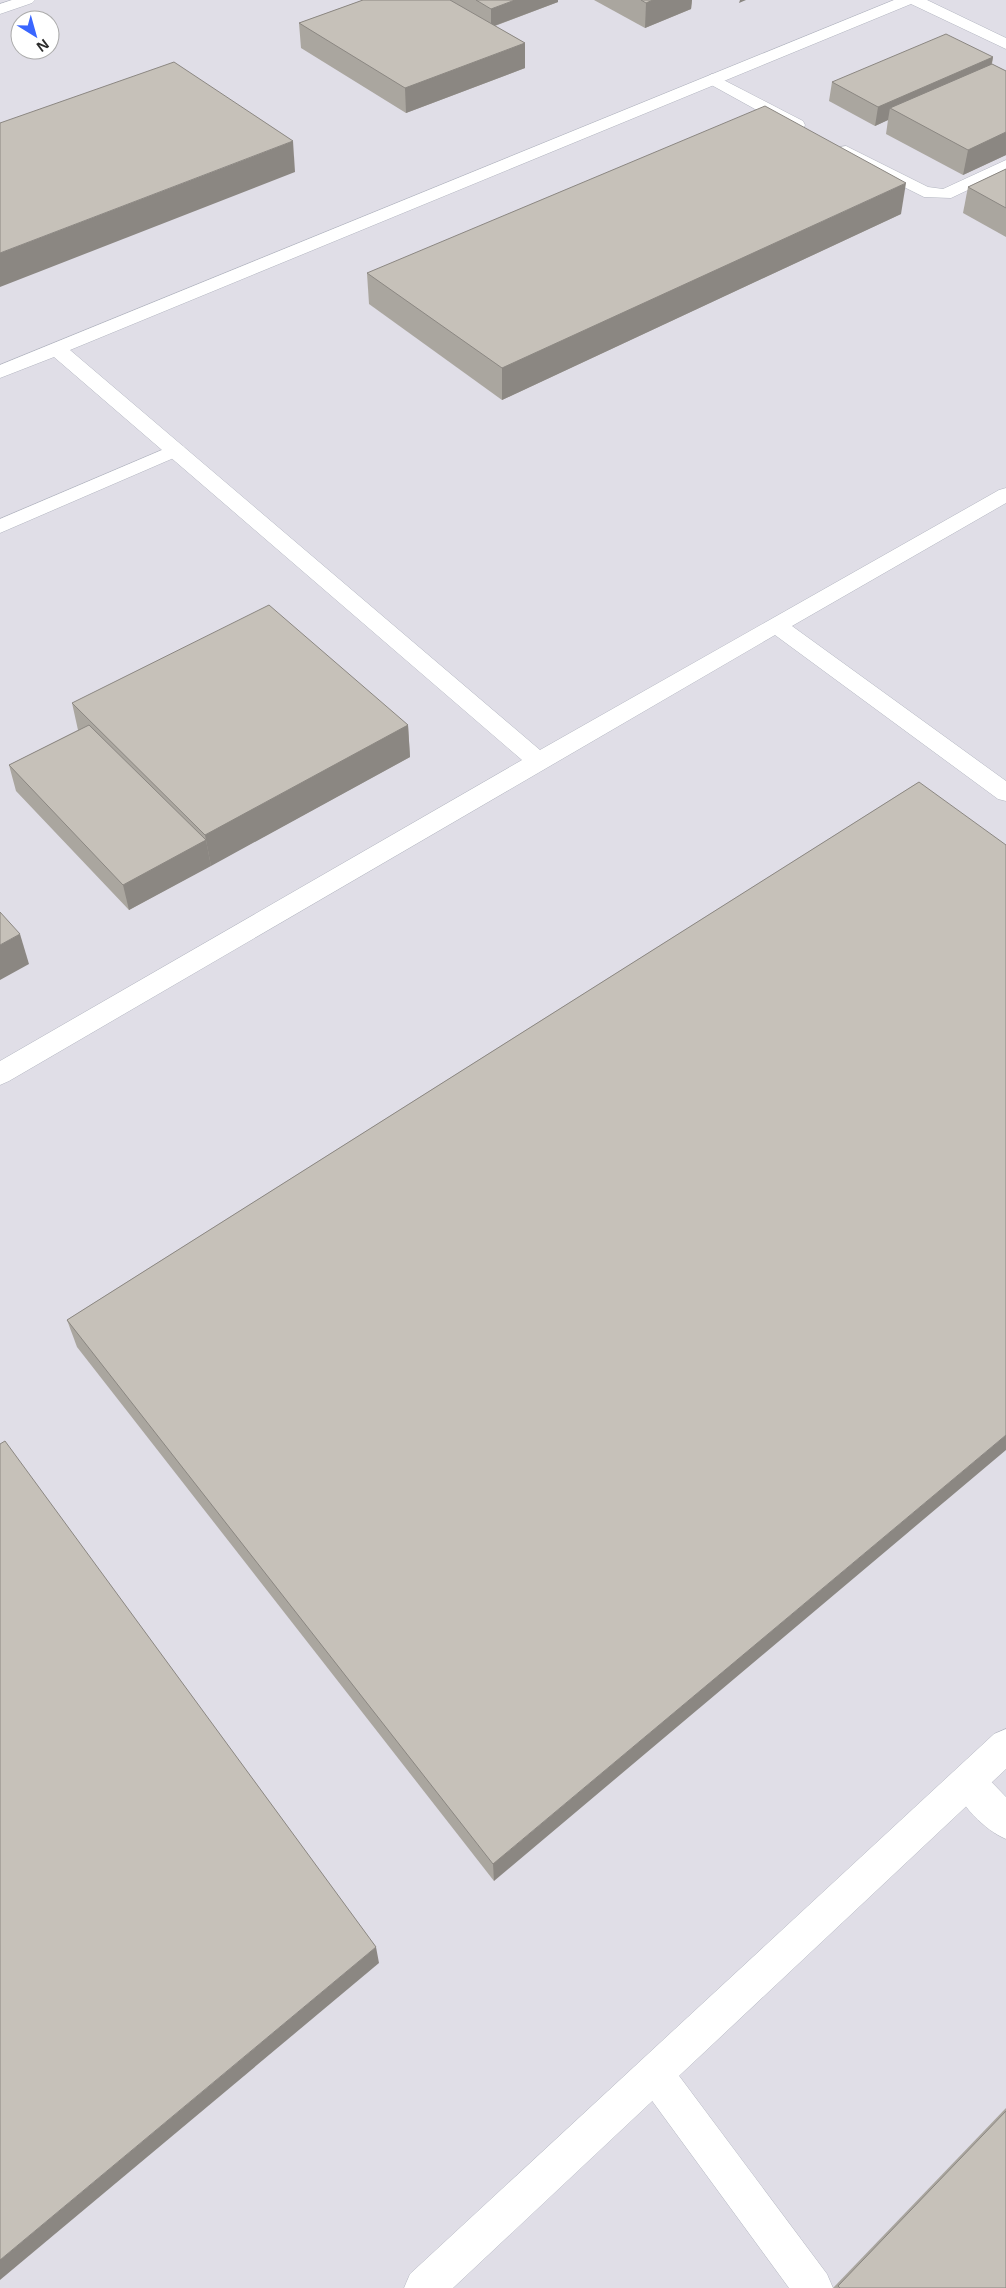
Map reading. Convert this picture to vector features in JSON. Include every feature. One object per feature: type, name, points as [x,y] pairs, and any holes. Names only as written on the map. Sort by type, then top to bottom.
[{"type":"street","points":[[0,9],[27,0]]},
{"type":"street","points":[[0,372],[907,0]]},
{"type":"street","points":[[915,0],[1006,44]]},
{"type":"street","points":[[712,80],[810,131]]},
{"type":"street","points":[[836,145],[924,192],[931,193],[945,194],[1006,165]]},
{"type":"street","points":[[57,348],[538,761]]},
{"type":"street","points":[[0,527],[176,450]]},
{"type":"street","points":[[0,1074],[538,761],[1006,494]]},
{"type":"street","points":[[776,625],[1006,793]]},
{"type":"street","points":[[424,2288],[1006,1746]]},
{"type":"street","points":[[968,1782],[1006,1822]]},
{"type":"street","points":[[655,2074],[812,2288]]},
{"type":"shaded area","points":[[0,0],[1006,0],[1006,2288],[0,2288]]},
{"type":"building","points":[[363,0],[450,0],[525,43],[405,88],[299,23]]},
{"type":"building","points":[[476,0],[515,0],[491,9]]},
{"type":"building","points":[[641,0],[653,0],[646,3]]},
{"type":"building","points":[[946,34],[993,57],[878,107],[832,82]]},
{"type":"building","points":[[174,62],[293,141],[0,253],[0,123]]},
{"type":"building","points":[[992,64],[1006,71],[1006,132],[968,150],[890,108]]},
{"type":"building","points":[[765,106],[906,183],[502,368],[367,273]]},
{"type":"building","points":[[1006,169],[1006,208],[968,187]]},
{"type":"building","points":[[269,605],[408,725],[205,835],[72,703]]},
{"type":"building","points":[[89,725],[206,840],[123,885],[9,765]]},
{"type":"building","points":[[919,782],[1006,845],[1006,1435],[493,1864],[67,1320]]},
{"type":"building","points":[[0,912],[20,934],[0,945]]},
{"type":"building","points":[[5,1441],[376,1947],[0,2260],[0,1444]]},
{"type":"building","points":[[1006,2111],[1006,2288],[840,2288],[838,2286]]}]
